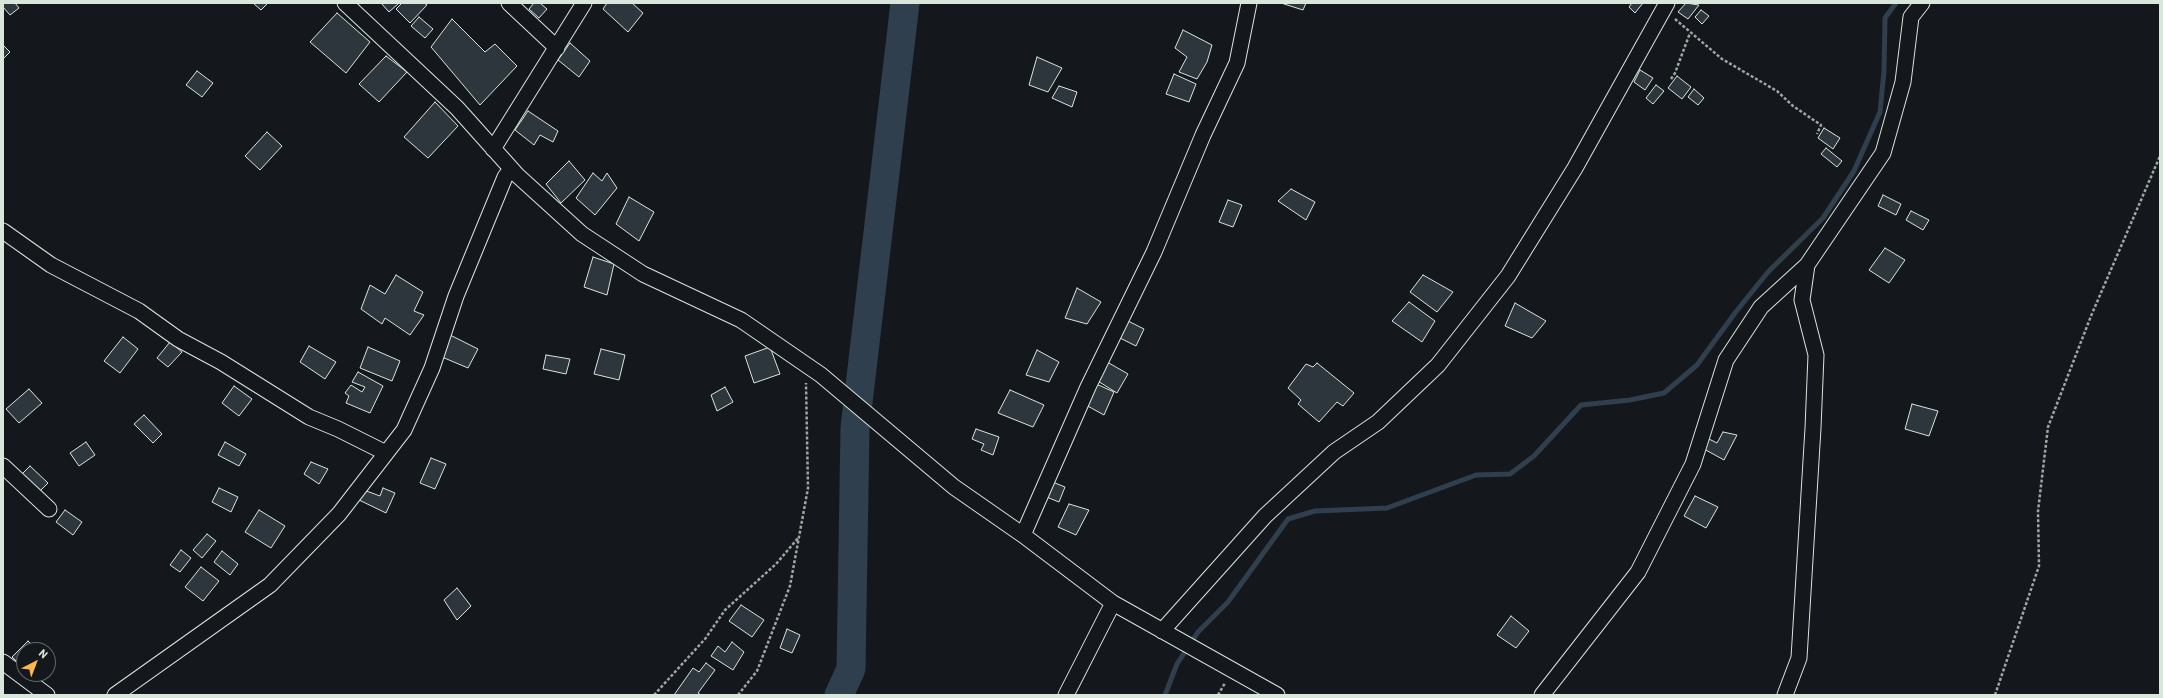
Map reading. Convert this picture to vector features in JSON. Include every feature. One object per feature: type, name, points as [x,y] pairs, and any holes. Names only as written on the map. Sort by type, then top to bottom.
[{"type":"street","points":[[346,3],[457,108],[511,168],[582,234],[643,274],[741,320],[821,375],[954,487],[1023,535],[1113,603],[1277,695]]},
{"type":"street","points":[[509,3],[557,48]]},
{"type":"street","points":[[493,149],[584,3]]},
{"type":"street","points":[[1023,535],[1088,387],[1154,252],[1203,135],[1237,63],[1249,3]]},
{"type":"street","points":[[1542,695],[1638,572],[1693,464],[1726,360],[1761,307],[1807,265],[1883,153],[1903,82],[1911,17],[1922,3]]},
{"type":"street","points":[[1162,631],[1265,516],[1334,452],[1378,422],[1438,365],[1508,276],[1575,168],[1665,7]]},
{"type":"street","points":[[115,695],[270,585],[339,514],[404,430],[432,368],[456,296],[505,177],[511,168]]},
{"type":"street","points":[[3,231],[51,265],[140,311],[178,339],[221,362],[309,417],[338,429],[386,453]]},
{"type":"street","points":[[1785,695],[1799,658],[1813,421],[1816,355],[1802,300],[1807,265]]},
{"type":"street","points":[[3,466],[49,509]]},
{"type":"street","points":[[1066,695],[1113,603]]},
{"type":"street","points":[[3,662],[47,695]]},
{"type":"path","points":[[1665,7],[1690,33],[1722,59],[1777,92],[1793,106],[1821,125],[1817,134]]},
{"type":"path","points":[[1670,79],[1675,72],[1690,33]]},
{"type":"path","points":[[1995,695],[2039,566],[2038,511],[2048,427],[2091,316],[2160,156]]},
{"type":"path","points":[[738,695],[757,671],[790,586],[808,488],[806,364]]},
{"type":"path","points":[[654,695],[704,639],[725,610],[776,564],[799,537]]},
{"type":"building","points":[[3,3],[15,3],[19,8],[10,15],[3,7]]},
{"type":"building","points":[[253,3],[268,3],[261,10]]},
{"type":"building","points":[[381,3],[399,3],[389,12]]},
{"type":"building","points":[[402,3],[424,3],[427,5],[410,23],[396,9]]},
{"type":"building","points":[[534,3],[540,3],[547,9],[539,18],[529,9]]},
{"type":"building","points":[[607,3],[632,3],[643,13],[628,32],[603,9]]},
{"type":"building","points":[[1281,3],[1306,3],[1303,10]]},
{"type":"building","points":[[1632,3],[1643,3],[1635,13],[1629,7]]},
{"type":"building","points":[[1686,3],[1699,5],[1688,19],[1678,12]]},
{"type":"building","points":[[1701,10],[1709,16],[1702,24],[1695,17]]},
{"type":"building","points":[[337,13],[370,42],[346,73],[310,42]]},
{"type":"building","points":[[419,17],[433,29],[425,38],[411,26]]},
{"type":"building","points":[[452,19],[485,52],[495,44],[517,66],[480,105],[431,47]]},
{"type":"building","points":[[1183,30],[1212,45],[1207,62],[1197,79],[1179,72],[1187,57],[1175,48]]},
{"type":"building","points":[[570,43],[590,61],[579,77],[558,60]]},
{"type":"building","points":[[3,45],[10,52],[3,59]]},
{"type":"building","points":[[386,56],[407,72],[379,102],[359,84]]},
{"type":"building","points":[[1037,57],[1062,68],[1048,92],[1029,85]]},
{"type":"building","points":[[1640,70],[1653,78],[1645,90],[1634,82]]},
{"type":"building","points":[[197,71],[213,83],[202,97],[186,85]]},
{"type":"building","points":[[1174,74],[1196,84],[1189,102],[1166,94]]},
{"type":"building","points":[[1677,76],[1691,87],[1682,99],[1668,88]]},
{"type":"building","points":[[1656,85],[1664,91],[1653,104],[1646,98]]},
{"type":"building","points":[[1059,86],[1077,92],[1072,107],[1052,98]]},
{"type":"building","points":[[1694,89],[1704,98],[1698,105],[1688,97]]},
{"type":"building","points":[[435,102],[458,126],[428,158],[404,137]]},
{"type":"building","points":[[528,111],[558,131],[553,142],[540,135],[534,145],[515,130]]},
{"type":"building","points":[[1824,128],[1840,138],[1833,149],[1818,138]]},
{"type":"building","points":[[267,132],[282,146],[260,170],[245,156]]},
{"type":"building","points":[[1826,148],[1842,161],[1837,167],[1821,154]]},
{"type":"building","points":[[569,161],[585,180],[561,203],[546,184]]},
{"type":"building","points":[[593,173],[602,181],[607,173],[617,188],[595,215],[576,198]]},
{"type":"building","points":[[1291,189],[1315,202],[1306,220],[1278,201]]},
{"type":"building","points":[[1883,195],[1901,204],[1896,215],[1878,206]]},
{"type":"building","points":[[629,197],[654,212],[639,241],[616,224]]},
{"type":"building","points":[[1228,200],[1242,205],[1233,227],[1219,222]]},
{"type":"building","points":[[1911,211],[1929,220],[1923,230],[1906,220]]},
{"type":"building","points":[[1885,248],[1905,260],[1889,283],[1869,270]]},
{"type":"building","points":[[593,257],[614,264],[607,295],[584,287]]},
{"type":"building","points":[[396,275],[423,292],[414,311],[424,315],[410,335],[385,318],[382,324],[361,309],[370,285],[385,294]]},
{"type":"building","points":[[1423,275],[1453,292],[1437,312],[1410,292]]},
{"type":"building","points":[[1077,288],[1101,302],[1087,324],[1065,318]]},
{"type":"building","points":[[1409,302],[1435,321],[1422,342],[1392,321]]},
{"type":"building","points":[[1515,303],[1546,321],[1532,338],[1505,326]]},
{"type":"building","points":[[1128,321],[1144,329],[1136,346],[1120,338]]},
{"type":"building","points":[[450,335],[478,349],[468,368],[442,357]]},
{"type":"building","points":[[123,337],[138,349],[120,373],[104,361]]},
{"type":"building","points":[[170,342],[182,352],[168,367],[157,358]]},
{"type":"building","points":[[309,346],[336,362],[325,379],[300,362]]},
{"type":"building","points":[[368,347],[400,361],[392,381],[360,368]]},
{"type":"building","points":[[770,347],[780,374],[754,383],[745,356]]},
{"type":"building","points":[[601,349],[625,355],[619,380],[594,374]]},
{"type":"building","points":[[1037,350],[1059,362],[1049,382],[1026,375]]},
{"type":"building","points":[[546,355],[570,359],[566,374],[543,369]]},
{"type":"building","points":[[1102,359],[1128,374],[1117,393],[1093,378]]},
{"type":"building","points":[[1317,363],[1354,393],[1343,406],[1337,402],[1319,422],[1298,404],[1301,400],[1288,388],[1306,364],[1313,367]]},
{"type":"building","points":[[358,372],[383,386],[370,413],[346,403],[349,396],[345,393],[351,385],[362,392],[365,387],[352,382]]},
{"type":"building","points":[[1094,383],[1114,392],[1104,415],[1084,404]]},
{"type":"building","points":[[234,386],[252,399],[239,416],[222,403]]},
{"type":"building","points":[[725,387],[733,402],[717,411],[711,395]]},
{"type":"building","points":[[29,389],[42,403],[19,423],[6,409]]},
{"type":"building","points":[[1010,390],[1044,405],[1033,427],[998,413]]},
{"type":"building","points":[[1912,404],[1938,411],[1929,436],[1905,429]]},
{"type":"building","points":[[144,415],[162,434],[153,443],[134,424]]},
{"type":"building","points":[[976,429],[999,437],[993,455],[981,450],[984,444],[972,439]]},
{"type":"building","points":[[1723,432],[1737,435],[1724,460],[1704,449],[1709,439],[1717,443]]},
{"type":"building","points":[[86,442],[95,455],[79,466],[70,453]]},
{"type":"building","points":[[225,442],[246,454],[239,466],[218,455]]},
{"type":"building","points":[[431,458],[446,464],[435,489],[420,483]]},
{"type":"building","points":[[311,462],[328,469],[319,484],[304,474]]},
{"type":"building","points":[[30,466],[48,483],[39,492],[21,475]]},
{"type":"building","points":[[1050,481],[1065,487],[1059,502],[1044,496]]},
{"type":"building","points":[[219,488],[238,497],[231,512],[212,502]]},
{"type":"building","points":[[383,488],[395,493],[386,513],[357,499],[361,489],[380,496]]},
{"type":"building","points":[[1695,496],[1718,507],[1706,528],[1684,516]]},
{"type":"building","points":[[1069,504],[1089,510],[1076,535],[1058,527]]},
{"type":"building","points":[[65,510],[82,522],[73,535],[56,522]]},
{"type":"building","points":[[259,510],[285,526],[271,548],[245,532]]},
{"type":"building","points":[[207,534],[216,541],[202,558],[193,550]]},
{"type":"building","points":[[181,550],[191,558],[180,572],[170,565]]},
{"type":"building","points":[[222,551],[238,564],[230,575],[214,562]]},
{"type":"building","points":[[201,567],[219,581],[203,601],[185,587]]},
{"type":"building","points":[[457,588],[471,606],[457,620],[444,600]]},
{"type":"building","points":[[741,605],[764,620],[752,637],[729,621]]},
{"type":"building","points":[[1511,616],[1529,631],[1516,648],[1497,635]]},
{"type":"building","points":[[787,629],[800,635],[792,653],[780,648]]},
{"type":"building","points":[[732,642],[744,652],[733,670],[711,656],[718,646],[725,652]]},
{"type":"building","points":[[16,653],[16,661],[12,657]]},
{"type":"building","points":[[706,663],[715,670],[698,693],[701,695],[674,695],[693,668],[699,672]]},
{"type":"waterway","points":[[839,695],[851,669],[855,428],[905,3]]},
{"type":"waterway","points":[[1165,695],[1177,664],[1198,632],[1228,602],[1288,519],[1315,511],[1387,508],[1476,475],[1510,474],[1534,456],[1581,405],[1630,400],[1664,393],[1697,365],[1735,313],[1768,272],[1823,218],[1854,171],[1880,112],[1884,71],[1885,18],[1896,3]]}]
